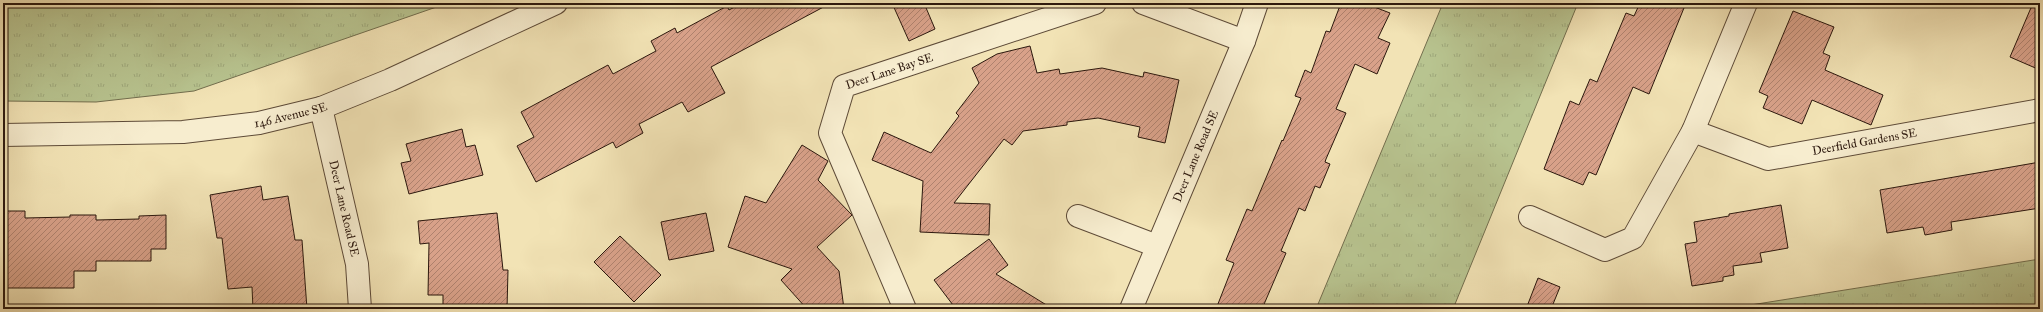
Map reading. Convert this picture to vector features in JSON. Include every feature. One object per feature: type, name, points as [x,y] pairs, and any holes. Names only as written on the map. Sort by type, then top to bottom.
[{"type":"street","name":"146 Avenue SE","points":[[3,135],[183,132],[259,122],[321,108],[390,80],[556,3]]},
{"type":"street","name":"Deer Lane Bay SE","points":[[905,309],[830,133],[844,86],[1095,3]]},
{"type":"street","points":[[1143,3],[1244,41]]},
{"type":"street","name":"Deer Lane Road SE","points":[[1131,309],[1244,41],[1257,3]]},
{"type":"street","points":[[1530,218],[1605,250],[1633,238],[1693,131],[1746,3]]},
{"type":"street","name":"Deer Lane Road SE","points":[[321,108],[357,264],[360,309]]},
{"type":"street","name":"Deerfield Gardens SE","points":[[1693,131],[1768,159],[2040,110]]},
{"type":"street","points":[[1078,216],[1157,246]]},
{"type":"green space","points":[[3,3],[448,3],[194,91],[96,102],[3,101]]},
{"type":"green space","points":[[1443,3],[1578,3],[1453,309],[1316,309]]},
{"type":"green space","points":[[2040,259],[2040,309],[1734,309],[1738,307]]},
{"type":"building","points":[[742,3],[831,3],[711,67],[725,93],[688,112],[682,102],[639,124],[643,133],[616,148],[613,142],[536,182],[517,146],[534,137],[521,112],[608,65],[613,74],[656,51],[651,41],[675,28],[677,33],[727,6],[729,10]]},
{"type":"building","points":[[892,3],[924,3],[935,29],[909,41]]},
{"type":"building","points":[[1341,3],[1364,3],[1390,13],[1378,38],[1390,43],[1377,74],[1355,64],[1336,109],[1346,113],[1325,162],[1330,164],[1320,188],[1315,186],[1305,211],[1299,208],[1281,251],[1286,253],[1262,309],[1216,309],[1234,263],[1226,260],[1247,209],[1252,211],[1301,98],[1295,96],[1305,70],[1311,73],[1326,31],[1330,32]]},
{"type":"building","points":[[1640,3],[1686,3],[1649,94],[1633,87],[1596,175],[1589,172],[1583,185],[1544,169],[1570,101],[1579,105],[1590,79],[1597,82],[1626,13],[1634,16]]},
{"type":"building","points":[[2033,3],[2040,3],[2040,70],[2010,57]]},
{"type":"building","points":[[1793,11],[1834,27],[1823,53],[1830,56],[1825,70],[1883,95],[1871,125],[1812,100],[1802,124],[1763,108],[1768,96],[1759,92]]},
{"type":"building","points":[[1030,46],[1037,73],[1059,69],[1060,74],[1102,68],[1143,77],[1144,72],[1179,80],[1165,143],[1138,137],[1140,127],[1098,118],[1067,122],[1067,125],[1023,131],[1012,145],[1004,139],[954,203],[990,204],[989,235],[920,232],[923,181],[872,160],[884,132],[931,153],[959,116],[956,113],[979,83],[972,68],[997,54]]},
{"type":"building","points":[[462,129],[466,147],[475,145],[483,175],[409,194],[401,163],[411,161],[406,144]]},
{"type":"building","points":[[802,145],[828,161],[818,180],[852,215],[817,247],[839,271],[844,309],[807,309],[781,280],[792,269],[728,247],[745,196],[766,203]]},
{"type":"building","points":[[2040,162],[2040,208],[1951,222],[1952,230],[1925,235],[1923,227],[1887,233],[1880,190]]},
{"type":"building","points":[[261,186],[263,200],[288,196],[295,240],[302,240],[307,309],[253,309],[252,287],[228,289],[222,238],[217,238],[210,195]]},
{"type":"building","points":[[1781,205],[1788,248],[1760,253],[1762,262],[1733,266],[1734,275],[1723,277],[1723,281],[1692,286],[1685,244],[1697,242],[1694,222]]},
{"type":"building","points":[[3,211],[25,211],[25,218],[96,215],[96,220],[139,219],[139,216],[166,215],[166,249],[151,249],[151,261],[96,261],[96,271],[74,271],[74,288],[3,288]]},
{"type":"building","points":[[497,213],[503,270],[508,270],[507,309],[443,309],[443,295],[428,295],[429,243],[420,244],[418,221]]},
{"type":"building","points":[[706,213],[714,251],[669,260],[661,222]]},
{"type":"building","points":[[620,236],[661,275],[634,302],[594,262]]},
{"type":"building","points":[[989,239],[1008,265],[996,274],[1053,309],[956,309],[934,280]]},
{"type":"building","points":[[1538,278],[1560,287],[1551,309],[1526,309]]}]
